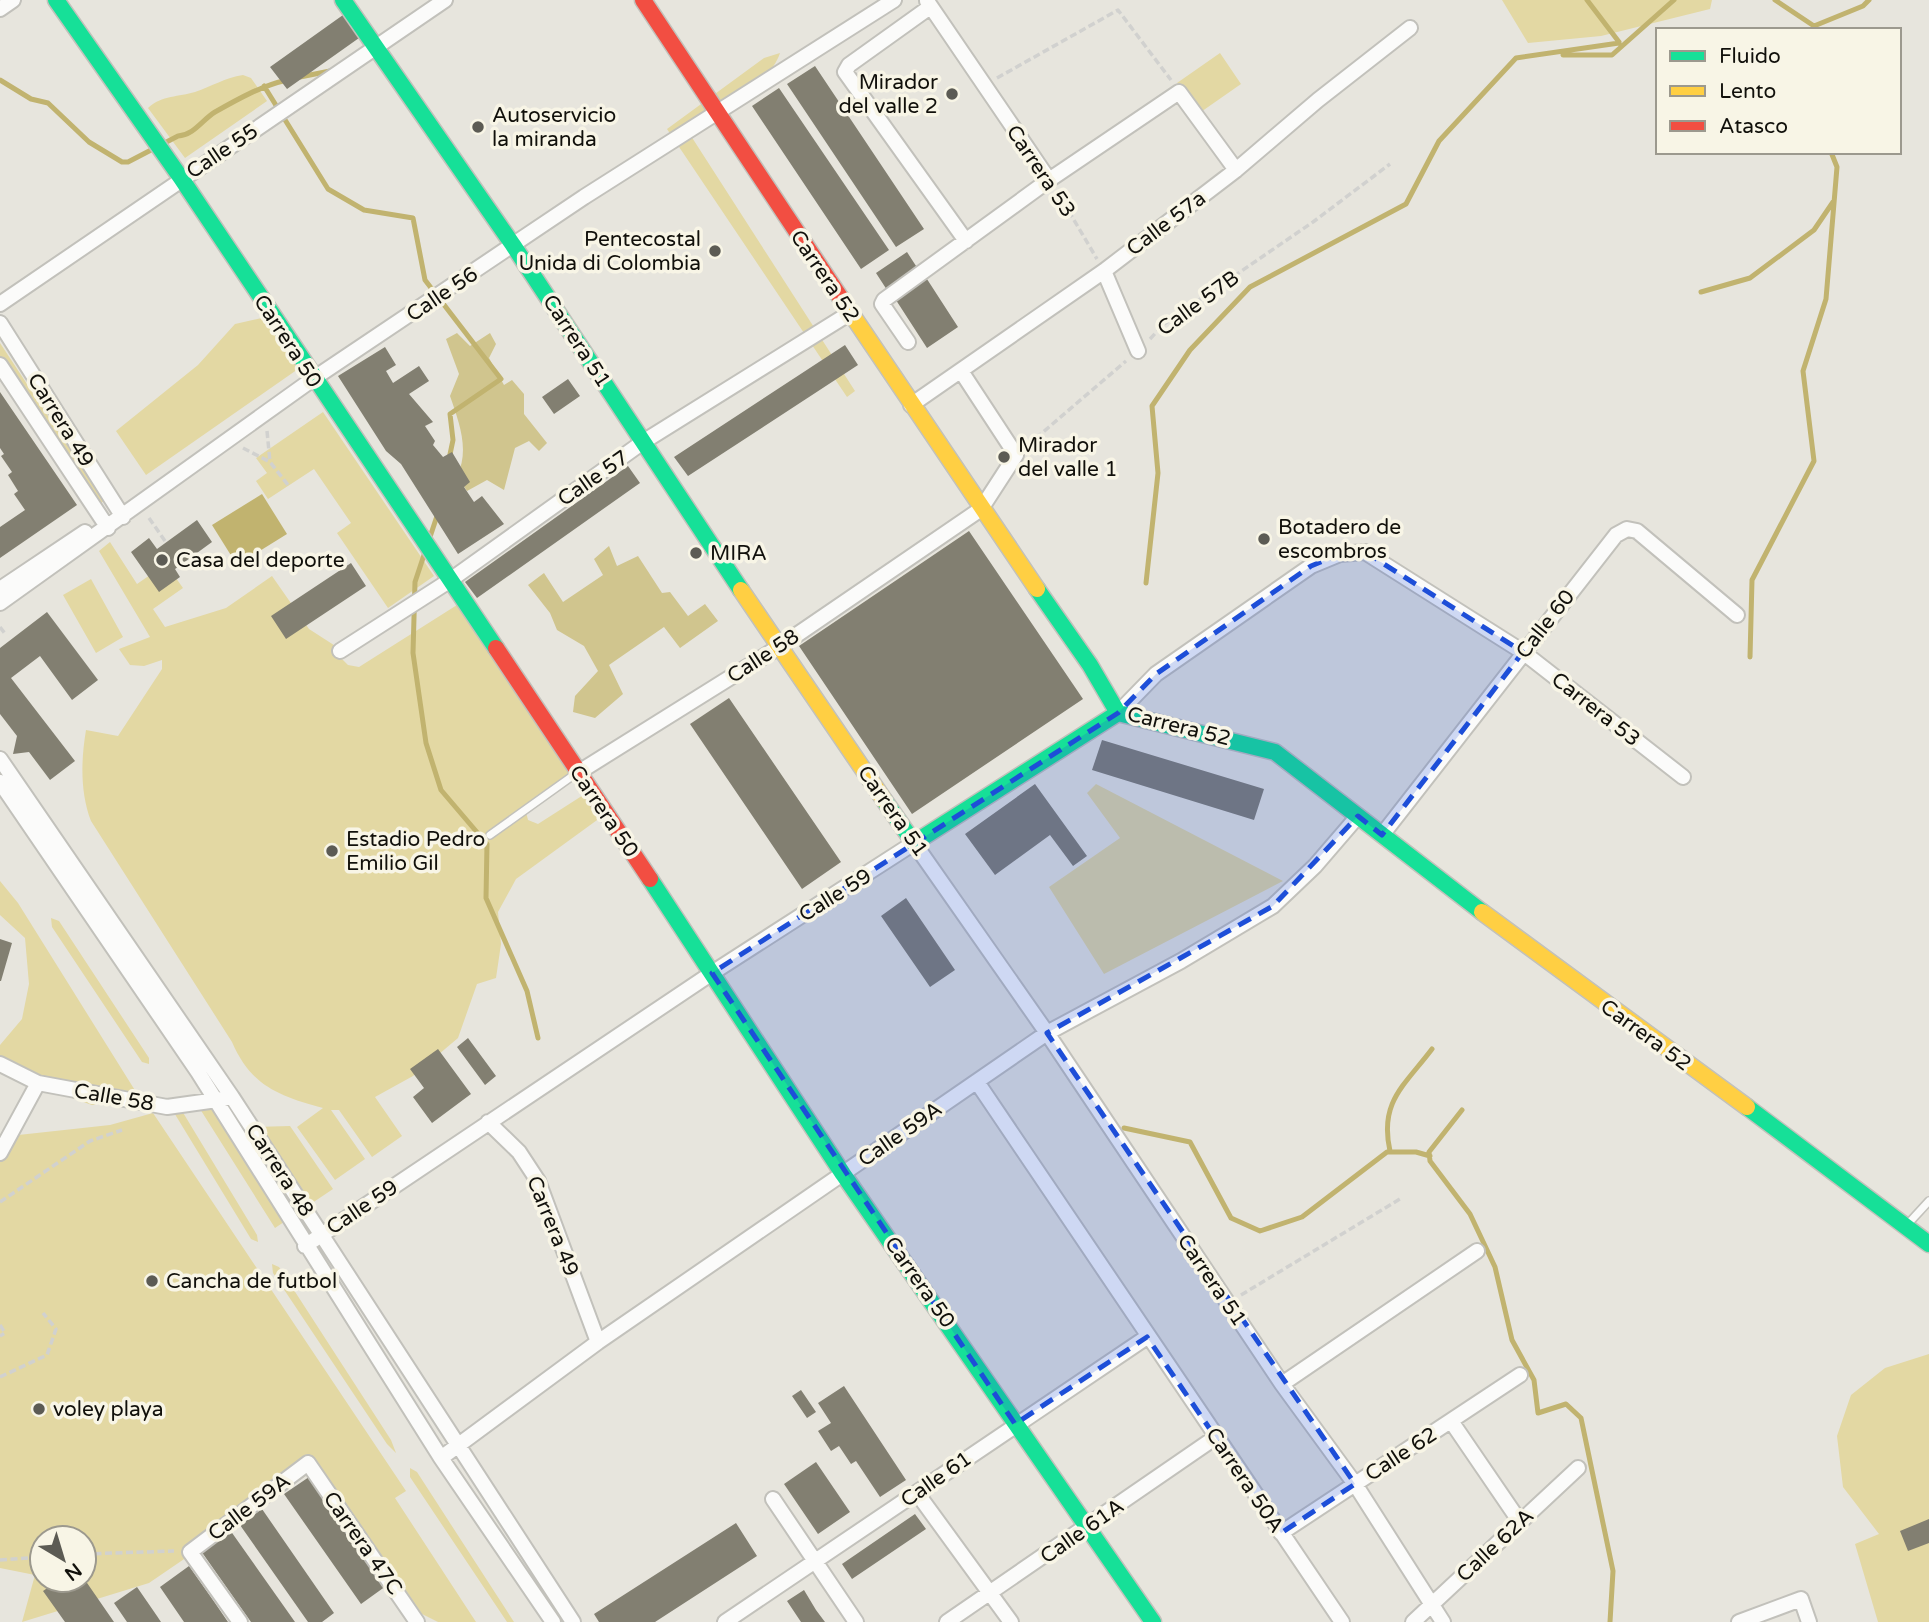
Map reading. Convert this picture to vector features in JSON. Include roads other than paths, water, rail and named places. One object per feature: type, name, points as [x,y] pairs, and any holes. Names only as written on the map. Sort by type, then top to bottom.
[{"type":"main road","name":"Carrera 50","points":[[56,0],[181,178],[313,379],[579,772],[843,1174],[1153,1622]]},
{"type":"main road","name":"Carrera 51","points":[[343,0],[513,245],[779,647],[914,843]]},
{"type":"main road","name":"Carrera 52","points":[[643,0],[911,405],[1090,665],[1118,713],[1275,752],[1540,957],[1825,1164],[1929,1244]]},
{"type":"main road","name":"Calle 59","points":[[914,843],[1118,713]]},
{"type":"street","points":[[0,9],[13,0]]},
{"type":"street","name":"Calle 55","points":[[0,304],[445,0]]},
{"type":"street","name":"Calle 56","points":[[0,603],[120,513],[313,379],[715,111],[894,0]]},
{"type":"street","points":[[928,4],[849,65],[845,72],[966,241]]},
{"type":"street","name":"Carrera 53","points":[[928,4],[1049,180]]},
{"type":"street","name":"Calle 57a","points":[[911,405],[1104,271],[1236,170],[1410,27]]},
{"type":"street","points":[[908,342],[882,304],[884,300],[1049,180],[1179,92],[1236,170]]},
{"type":"street","points":[[1104,271],[1138,351]]},
{"type":"street","name":"Calle 57","points":[[340,651],[449,581],[643,442],[850,313]]},
{"type":"street","name":"Carrera 49","points":[[0,323],[120,513]]},
{"type":"street","name":"Carrera 49","points":[[0,365],[105,524]]},
{"type":"street","name":"Calle 58","points":[[579,772],[779,647],[981,509],[1016,455],[961,371]]},
{"type":"street","name":"Calle 56","points":[[0,589],[105,524]]},
{"type":"street","name":"Calle 60","points":[[1382,835],[1616,535],[1627,529],[1637,531],[1737,615]]},
{"type":"street","name":"Carrera 53","points":[[1365,552],[1523,652],[1684,777]]},
{"type":"street","name":"Calle 59","points":[[1118,713],[1156,674],[1311,566],[1340,554],[1365,552]]},
{"type":"street","name":"Carrera 48","points":[[0,759],[9,786],[232,1097],[573,1622]]},
{"type":"street","name":"Calle 59A","points":[[441,1458],[598,1342],[1047,1033],[1181,961],[1273,906],[1315,866],[1358,816]]},
{"type":"street","name":"Calle 59","points":[[305,1246],[712,973],[914,843]]},
{"type":"street","name":"Carrera 51","points":[[914,843],[1047,1033],[1282,1384],[1355,1484],[1443,1622]]},
{"type":"street","name":"Carrera 48","points":[[130,958],[305,1246],[441,1458],[553,1622]]},
{"type":"street","name":"Calle 58","points":[[0,1064],[38,1083],[167,1107],[216,1102],[232,1097]]},
{"type":"street","name":"Carrera 50A","points":[[976,1082],[1342,1622]]},
{"type":"street","points":[[0,1153],[38,1083]]},
{"type":"street","name":"Carrera 49","points":[[488,1122],[519,1152],[538,1181],[598,1342]]},
{"type":"street","points":[[1282,1384],[1477,1251]]},
{"type":"street","name":"Calle 61","points":[[725,1622],[1147,1337]]},
{"type":"street","name":"Calle 62","points":[[1281,1533],[1520,1375]]},
{"type":"street","points":[[1451,1421],[1520,1522]]},
{"type":"street","name":"Calle 61A","points":[[947,1622],[1216,1437]]},
{"type":"street","name":"Calle 59A","points":[[240,1622],[190,1552],[308,1463]]},
{"type":"street","name":"Carrera 47C","points":[[308,1463],[417,1622]]},
{"type":"street","name":"Calle 62A","points":[[1413,1622],[1578,1468]]},
{"type":"street","points":[[917,1493],[1011,1622]]},
{"type":"street","points":[[773,1499],[856,1622]]},
{"type":"street","points":[[1746,1621],[1801,1599],[1809,1622]]},
{"type":"lane","name":"Calle 58","points":[[490,835],[579,772]]},
{"type":"lane","points":[[1906,1227],[1929,1201]]},
{"type":"waterway","points":[[1587,0],[1619,42]]},
{"type":"waterway","points":[[1571,53],[1563,55],[1612,55],[1674,0]]},
{"type":"waterway","points":[[1775,0],[1814,26]]},
{"type":"waterway","points":[[1814,26],[1863,6],[1869,0]]},
{"type":"waterway","points":[[1146,583],[1158,473],[1152,406],[1190,350],[1250,287],[1406,204],[1439,141],[1516,58],[1619,43]]},
{"type":"waterway","points":[[300,77],[335,70]]},
{"type":"waterway","points":[[0,80],[31,99],[48,103],[89,142],[122,162],[128,162],[189,133],[215,112],[241,98],[287,80]]},
{"type":"waterway","points":[[264,86],[328,189],[364,210],[413,218],[425,280],[501,379],[450,414],[453,440],[449,459]]},
{"type":"waterway","points":[[1750,657],[1752,580],[1814,461],[1803,371],[1826,299],[1837,167],[1832,154]]},
{"type":"waterway","points":[[1701,292],[1750,278],[1814,230],[1833,202]]},
{"type":"waterway","points":[[429,540],[438,513]]},
{"type":"waterway","points":[[425,552],[415,582],[413,653],[426,743],[441,790],[487,844],[486,898],[527,991],[538,1038]]},
{"type":"waterway","points":[[1390,1151],[1387,1134],[1391,1107],[1396,1096],[1432,1049]]},
{"type":"waterway","points":[[1462,1110],[1429,1152],[1430,1161],[1470,1214],[1495,1267],[1512,1340],[1534,1380],[1538,1413],[1566,1404],[1581,1418],[1613,1571],[1610,1622]]},
{"type":"waterway","points":[[1124,1128],[1190,1142],[1231,1218],[1260,1231],[1302,1217],[1387,1152],[1416,1152],[1430,1156]]},
{"type":"place","name":"Mirador del valle 2","points":[[952,94]]},
{"type":"place","name":"Autoservicio la miranda","points":[[478,127]]},
{"type":"place","name":"Pentecostal Unida di Colombia","points":[[715,251]]},
{"type":"place","name":"Mirador del valle 1","points":[[1004,457]]},
{"type":"place","name":"Botadero de escombros","points":[[1264,539]]},
{"type":"place","name":"MIRA","points":[[696,553]]},
{"type":"place","name":"Casa del deporte","points":[[162,560]]},
{"type":"place","name":"Estadio Pedro Emilio Gil","points":[[332,851]]},
{"type":"place","name":"Cancha de futbol","points":[[152,1281]]},
{"type":"place","name":"voley playa","points":[[39,1409]]}]
